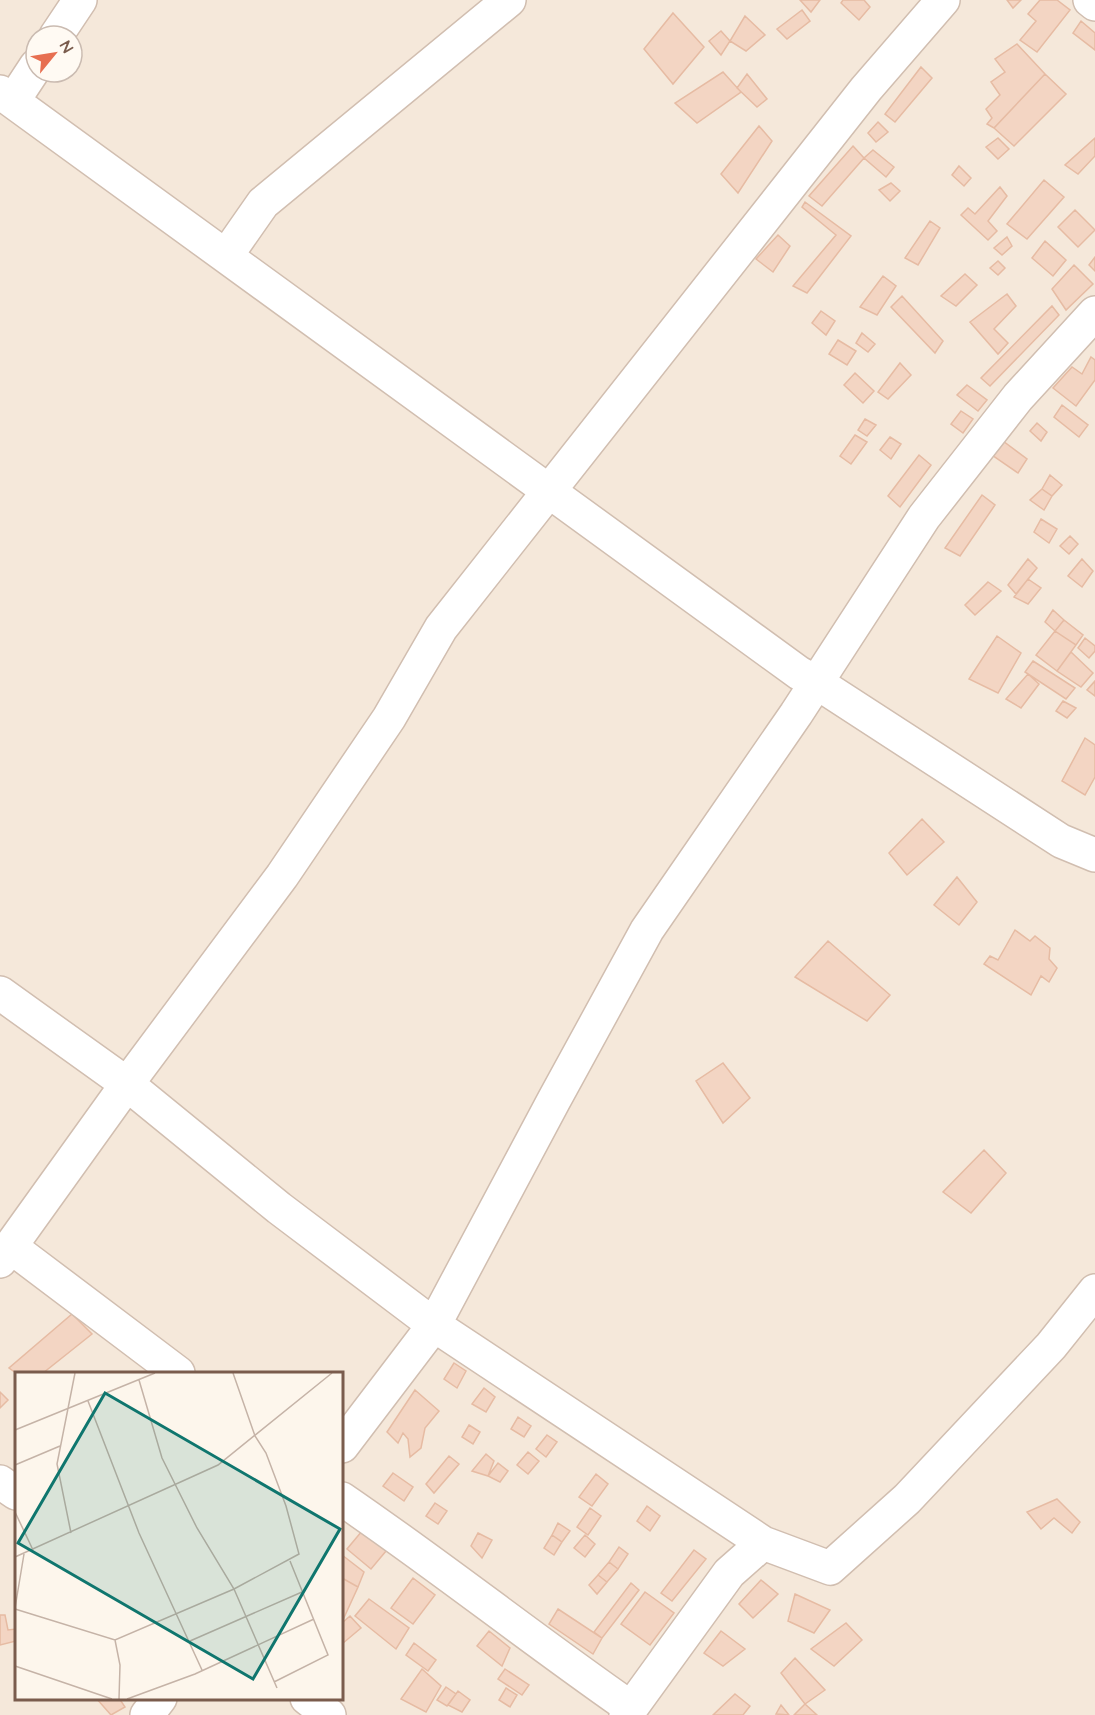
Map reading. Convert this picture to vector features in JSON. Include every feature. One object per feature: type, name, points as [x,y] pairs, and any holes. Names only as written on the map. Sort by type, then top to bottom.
[{"type":"street","points":[[64,24],[80,0]]},
{"type":"street","points":[[226,256],[263,203],[509,0]]},
{"type":"street","points":[[177,1372],[6,1254],[127,1084],[288,866],[389,718],[441,628],[866,89],[943,0]]},
{"type":"street","points":[[1090,0],[1095,4]]},
{"type":"street","points":[[24,78],[6,96],[551,491],[799,674],[816,682],[1061,841],[1095,855]]},
{"type":"street","points":[[344,1443],[434,1324],[647,930],[816,682],[924,517],[1018,398],[1095,313]]},
{"type":"street","points":[[0,993],[127,1084],[279,1208],[434,1324],[763,1543],[830,1569],[907,1499],[1051,1346],[1095,1291]]},
{"type":"street","points":[[0,1482],[15,1492]]},
{"type":"street","points":[[344,1500],[425,1556],[628,1712],[729,1573],[763,1543]]},
{"type":"street","points":[[147,1715],[158,1700]]},
{"type":"street","points":[[309,1700],[329,1715]]},
{"type":"shaded area","points":[[0,0],[1095,0],[1095,1715],[0,1715]]},
{"type":"building","points":[[800,0],[820,0],[811,12]]},
{"type":"building","points":[[843,0],[864,0],[870,7],[859,20],[841,3]]},
{"type":"building","points":[[1007,0],[1021,0],[1013,8]]},
{"type":"building","points":[[1040,0],[1057,0],[1070,10],[1037,52],[1020,40],[1036,21],[1028,14]]},
{"type":"building","points":[[802,10],[810,21],[787,39],[777,29]]},
{"type":"building","points":[[673,13],[704,47],[673,84],[644,49]]},
{"type":"building","points":[[745,16],[765,35],[746,51],[730,41]]},
{"type":"building","points":[[1081,21],[1095,33],[1095,50],[1073,33]]},
{"type":"building","points":[[721,31],[730,41],[721,55],[709,41]]},
{"type":"building","points":[[1017,44],[1045,74],[994,128],[987,124],[992,118],[986,109],[1000,95],[991,82],[1005,72],[995,59]]},
{"type":"building","points":[[921,67],[932,78],[895,122],[885,114]]},
{"type":"building","points":[[723,72],[741,92],[697,123],[675,103]]},
{"type":"building","points":[[747,74],[767,99],[757,107],[737,88]]},
{"type":"building","points":[[1045,74],[1066,94],[1014,146],[994,128]]},
{"type":"building","points":[[878,122],[888,132],[876,142],[868,133]]},
{"type":"building","points":[[759,126],[772,141],[738,193],[721,174]]},
{"type":"building","points":[[998,138],[1009,149],[998,159],[986,147]]},
{"type":"building","points":[[1095,138],[1095,156],[1078,174],[1065,165]]},
{"type":"building","points":[[853,146],[864,158],[822,206],[809,196]]},
{"type":"building","points":[[873,150],[894,167],[886,177],[864,158]]},
{"type":"building","points":[[959,166],[971,178],[964,186],[952,175]]},
{"type":"building","points":[[1044,180],[1064,197],[1027,239],[1007,224]]},
{"type":"building","points":[[891,183],[900,191],[890,201],[879,190]]},
{"type":"building","points":[[1000,187],[1007,196],[988,221],[997,231],[988,240],[961,215],[968,208],[975,214]]},
{"type":"building","points":[[805,202],[851,236],[807,293],[793,286],[836,235],[802,207]]},
{"type":"building","points":[[1075,210],[1095,230],[1078,247],[1058,227]]},
{"type":"building","points":[[930,221],[940,228],[918,265],[905,258]]},
{"type":"building","points":[[778,235],[790,246],[773,272],[756,259]]},
{"type":"building","points":[[1007,237],[1012,246],[1002,255],[994,248]]},
{"type":"building","points":[[1045,241],[1066,260],[1053,276],[1032,258]]},
{"type":"building","points":[[1095,257],[1095,271],[1089,265]]},
{"type":"building","points":[[998,261],[1005,268],[998,275],[990,268]]},
{"type":"building","points":[[1074,265],[1093,284],[1066,310],[1052,289]]},
{"type":"building","points":[[965,274],[977,285],[956,306],[941,296]]},
{"type":"building","points":[[883,276],[896,286],[877,315],[860,307]]},
{"type":"building","points":[[1007,294],[1016,306],[994,329],[1008,343],[998,354],[970,322]]},
{"type":"building","points":[[902,296],[943,341],[935,353],[891,307]]},
{"type":"building","points":[[1052,306],[1059,315],[990,386],[981,378]]},
{"type":"building","points":[[821,311],[835,321],[826,335],[812,323]]},
{"type":"building","points":[[862,333],[875,344],[868,352],[856,343]]},
{"type":"building","points":[[838,340],[856,351],[847,365],[829,354]]},
{"type":"building","points":[[1091,357],[1095,360],[1095,380],[1076,406],[1053,388],[1072,367],[1082,374]]},
{"type":"building","points":[[900,363],[911,375],[888,399],[878,392]]},
{"type":"building","points":[[855,373],[874,391],[863,403],[844,385]]},
{"type":"building","points":[[967,385],[987,400],[978,411],[957,395]]},
{"type":"building","points":[[1062,405],[1088,425],[1079,437],[1054,417]]},
{"type":"building","points":[[961,411],[973,419],[963,433],[951,424]]},
{"type":"building","points":[[865,419],[876,425],[867,436],[858,430]]},
{"type":"building","points":[[1037,423],[1047,432],[1041,441],[1030,431]]},
{"type":"building","points":[[855,435],[867,442],[851,464],[840,456]]},
{"type":"building","points":[[890,437],[901,444],[891,459],[880,450]]},
{"type":"building","points":[[1003,441],[1027,459],[1018,473],[992,455]]},
{"type":"building","points":[[919,455],[931,465],[900,507],[888,496]]},
{"type":"building","points":[[1050,475],[1062,485],[1052,496],[1042,489]]},
{"type":"building","points":[[1042,489],[1052,496],[1044,510],[1030,500]]},
{"type":"building","points":[[982,495],[995,505],[960,556],[945,548]]},
{"type":"building","points":[[1041,519],[1057,529],[1049,543],[1034,532]]},
{"type":"building","points":[[1070,536],[1078,544],[1069,554],[1060,546]]},
{"type":"building","points":[[1028,559],[1037,568],[1016,594],[1008,585]]},
{"type":"building","points":[[1082,559],[1093,571],[1082,587],[1068,576]]},
{"type":"building","points":[[1028,579],[1041,588],[1028,604],[1014,597]]},
{"type":"building","points":[[988,582],[1001,591],[975,615],[965,605]]},
{"type":"building","points":[[1053,610],[1064,620],[1055,631],[1045,622]]},
{"type":"building","points":[[1064,620],[1083,635],[1076,645],[1055,631]]},
{"type":"building","points":[[1055,631],[1076,645],[1057,671],[1036,655]]},
{"type":"building","points":[[997,636],[1021,653],[998,693],[969,679]]},
{"type":"building","points":[[1085,638],[1095,646],[1095,651],[1089,658],[1078,648]]},
{"type":"building","points":[[1071,652],[1093,673],[1081,687],[1057,671]]},
{"type":"building","points":[[1033,661],[1075,688],[1066,699],[1025,672]]},
{"type":"building","points":[[1028,674],[1039,684],[1021,708],[1006,699]]},
{"type":"building","points":[[1095,681],[1095,696],[1087,690]]},
{"type":"building","points":[[1063,701],[1076,708],[1067,718],[1056,711]]},
{"type":"building","points":[[1085,738],[1095,745],[1095,777],[1085,795],[1062,781]]},
{"type":"building","points":[[922,819],[944,842],[907,875],[889,853]]},
{"type":"building","points":[[957,877],[977,902],[959,925],[934,905]]},
{"type":"building","points":[[1015,930],[1030,941],[1035,936],[1050,948],[1049,959],[1057,968],[1049,982],[1041,976],[1031,995],[984,964],[990,956],[998,960]]},
{"type":"building","points":[[828,941],[890,995],[867,1021],[795,977]]},
{"type":"building","points":[[723,1063],[750,1098],[723,1123],[696,1081]]},
{"type":"building","points":[[984,1150],[1006,1173],[971,1213],[943,1192]]},
{"type":"building","points":[[72,1314],[92,1334],[44,1372],[15,1372],[9,1368]]},
{"type":"building","points":[[454,1363],[466,1371],[457,1388],[444,1379]]},
{"type":"building","points":[[484,1388],[495,1397],[486,1412],[472,1404]]},
{"type":"building","points":[[415,1390],[439,1411],[425,1428],[421,1448],[410,1457],[408,1439],[403,1433],[398,1443],[387,1432]]},
{"type":"building","points":[[0,1392],[8,1400],[0,1408]]},
{"type":"building","points":[[518,1417],[531,1426],[524,1437],[511,1429]]},
{"type":"building","points":[[469,1425],[480,1432],[473,1444],[462,1437]]},
{"type":"building","points":[[547,1435],[557,1442],[546,1457],[536,1449]]},
{"type":"building","points":[[528,1452],[539,1461],[528,1474],[517,1465]]},
{"type":"building","points":[[486,1454],[494,1461],[488,1476],[472,1471]]},
{"type":"building","points":[[449,1456],[459,1464],[434,1493],[426,1484]]},
{"type":"building","points":[[498,1463],[508,1471],[500,1482],[488,1476]]},
{"type":"building","points":[[393,1473],[413,1487],[404,1501],[383,1486]]},
{"type":"building","points":[[596,1474],[608,1484],[592,1506],[579,1497]]},
{"type":"building","points":[[1057,1499],[1080,1522],[1072,1533],[1054,1518],[1041,1529],[1027,1512]]},
{"type":"building","points":[[435,1503],[447,1511],[438,1524],[426,1516]]},
{"type":"building","points":[[647,1506],[660,1516],[650,1531],[637,1521]]},
{"type":"building","points":[[590,1508],[601,1516],[588,1535],[577,1527]]},
{"type":"building","points":[[558,1523],[570,1531],[562,1542],[552,1535]]},
{"type":"building","points":[[362,1531],[386,1551],[371,1569],[347,1549]]},
{"type":"building","points":[[478,1533],[492,1540],[482,1558],[471,1546]]},
{"type":"building","points":[[552,1535],[562,1542],[554,1555],[544,1548]]},
{"type":"building","points":[[585,1535],[595,1544],[585,1557],[574,1548]]},
{"type":"building","points":[[619,1547],[628,1554],[618,1569],[609,1562]]},
{"type":"building","points":[[694,1550],[706,1559],[672,1601],[661,1593]]},
{"type":"building","points":[[344,1557],[364,1572],[358,1587],[344,1579]]},
{"type":"building","points":[[609,1562],[618,1569],[607,1582],[598,1575]]},
{"type":"building","points":[[598,1575],[607,1582],[597,1594],[589,1585]]},
{"type":"building","points":[[413,1578],[435,1595],[413,1624],[391,1608]]},
{"type":"building","points":[[344,1579],[358,1587],[344,1618]]},
{"type":"building","points":[[761,1580],[778,1594],[753,1618],[739,1604]]},
{"type":"building","points":[[631,1583],[639,1590],[602,1638],[594,1632]]},
{"type":"building","points":[[645,1592],[674,1613],[650,1645],[621,1624]]},
{"type":"building","points":[[795,1594],[830,1610],[814,1633],[788,1621]]},
{"type":"building","points":[[369,1599],[409,1628],[396,1649],[355,1616]]},
{"type":"building","points":[[558,1609],[602,1638],[593,1654],[549,1624]]},
{"type":"building","points":[[0,1615],[5,1615],[8,1630],[15,1629],[15,1641],[0,1645]]},
{"type":"building","points":[[350,1616],[361,1628],[344,1642],[344,1621]]},
{"type":"building","points":[[846,1623],[862,1640],[834,1666],[811,1649]]},
{"type":"building","points":[[489,1631],[510,1648],[502,1666],[477,1646]]},
{"type":"building","points":[[721,1631],[745,1649],[723,1666],[704,1653]]},
{"type":"building","points":[[414,1643],[436,1660],[428,1671],[406,1655]]},
{"type":"building","points":[[795,1658],[825,1690],[805,1704],[781,1673]]},
{"type":"building","points":[[422,1669],[441,1686],[426,1712],[401,1699]]},
{"type":"building","points":[[505,1669],[529,1685],[522,1695],[498,1679]]},
{"type":"building","points":[[446,1687],[456,1694],[447,1706],[437,1700]]},
{"type":"building","points":[[506,1688],[517,1695],[510,1707],[499,1700]]},
{"type":"building","points":[[458,1691],[470,1700],[462,1712],[448,1705]]},
{"type":"building","points":[[735,1694],[750,1706],[743,1715],[713,1715]]},
{"type":"building","points":[[98,1700],[120,1700],[125,1707],[111,1715]]},
{"type":"building","points":[[805,1704],[817,1715],[794,1715]]},
{"type":"building","points":[[781,1705],[789,1715],[776,1714]]}]
